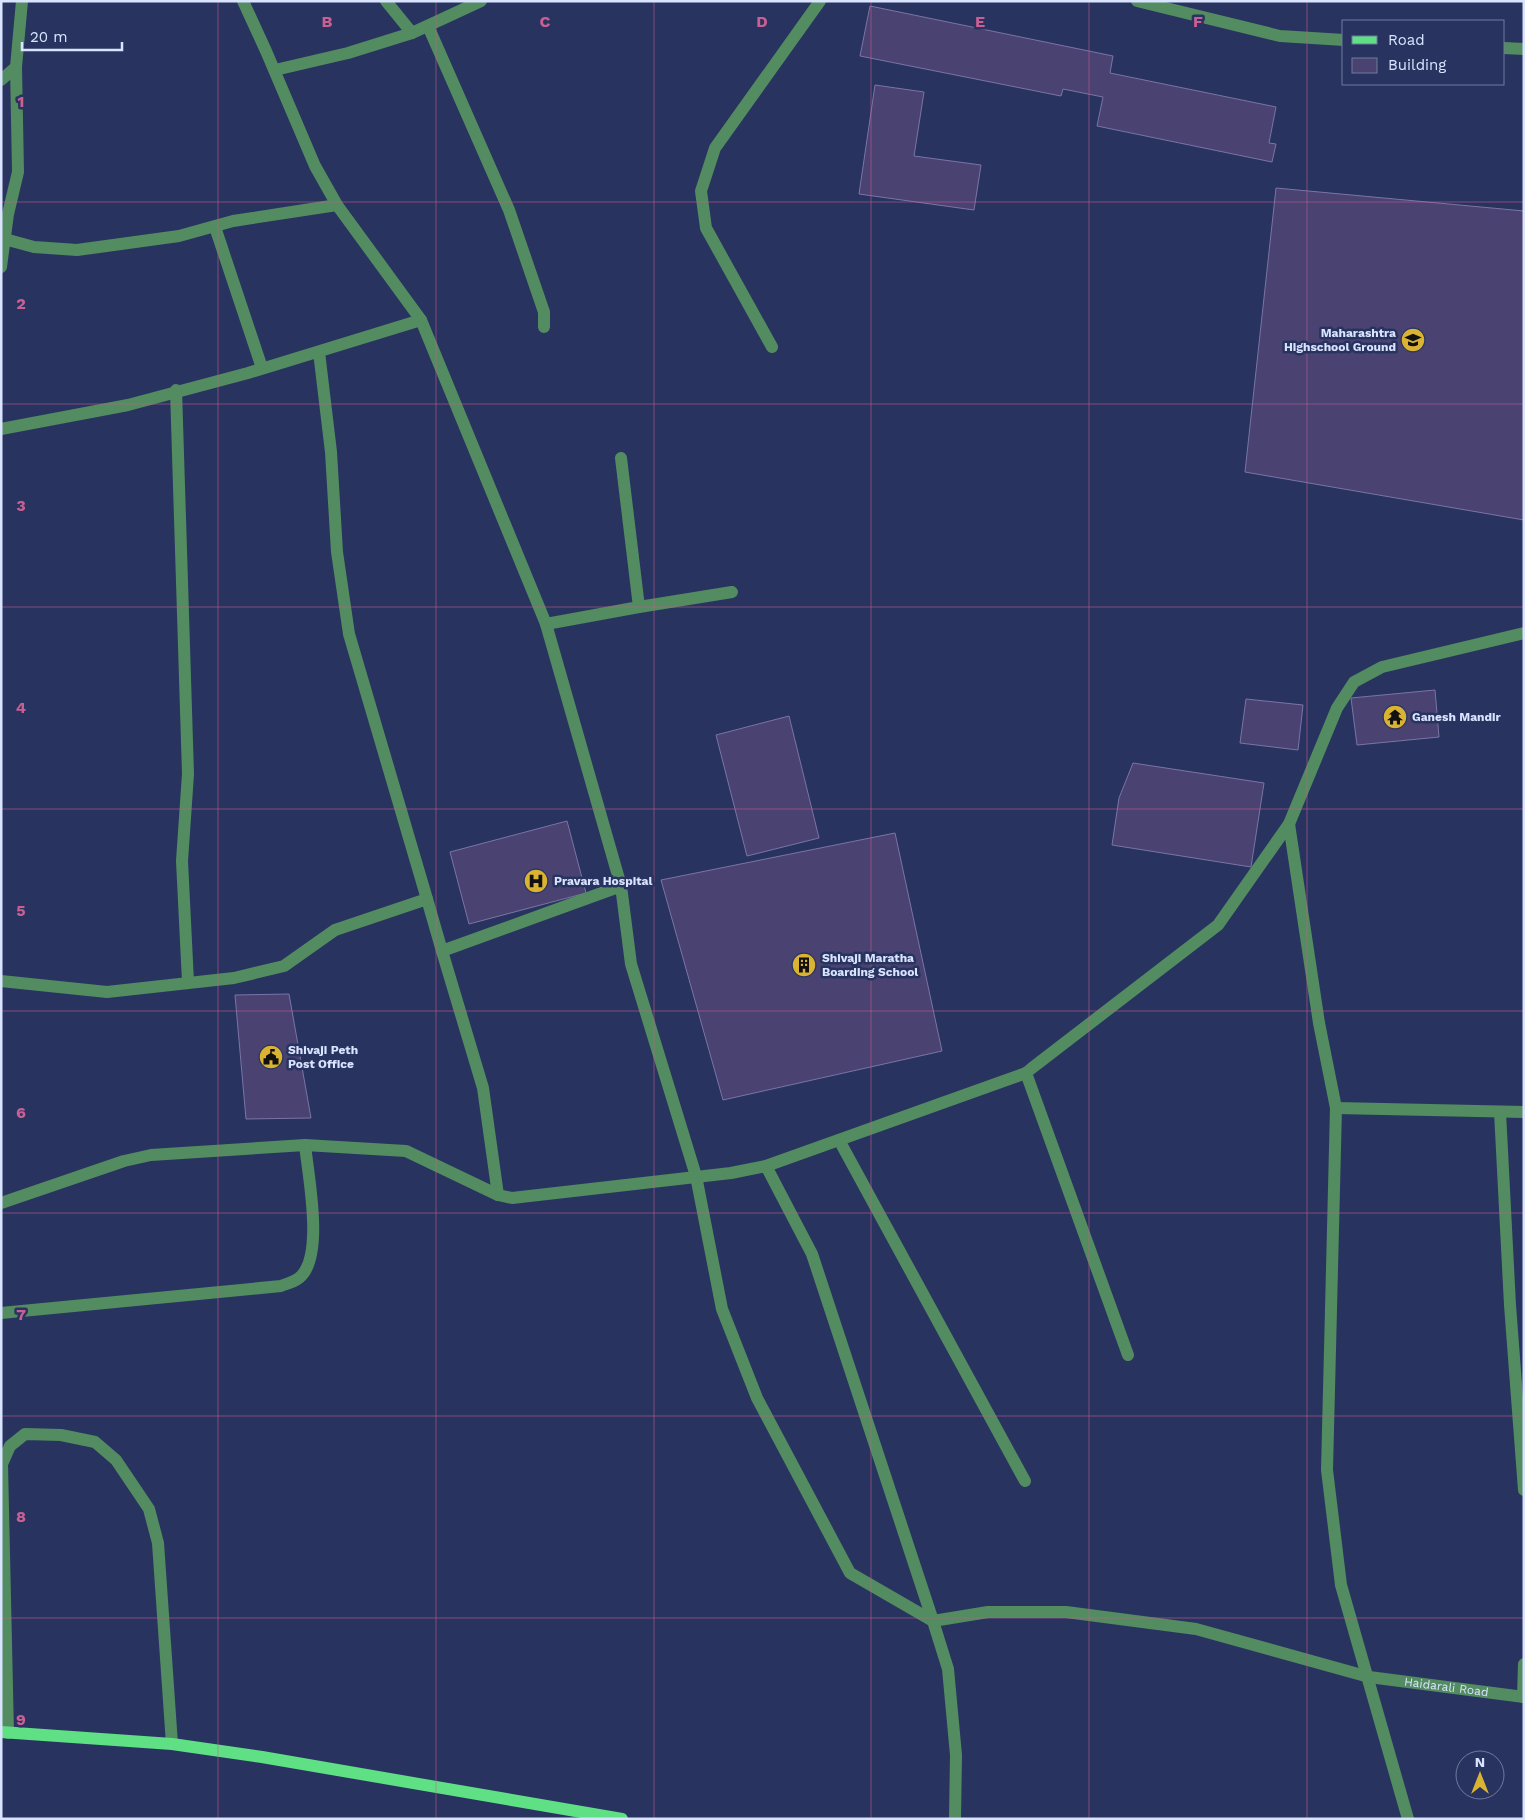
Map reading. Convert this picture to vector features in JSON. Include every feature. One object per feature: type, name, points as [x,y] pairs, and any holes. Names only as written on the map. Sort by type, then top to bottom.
[{"type":"main road","points":[[5,1732],[172,1744],[262,1757],[622,1819]]},
{"type":"street","points":[[1,267],[3,238],[18,172],[16,67],[22,1]]},
{"type":"street","points":[[243,1],[275,70],[315,166],[337,205],[421,320],[546,624],[620,886],[631,964],[696,1176],[722,1309],[757,1398],[850,1573],[933,1621]]},
{"type":"street","points":[[386,1],[412,33]]},
{"type":"street","points":[[275,70],[348,53],[412,33],[481,1]]},
{"type":"street","points":[[772,347],[706,228],[701,192],[715,148],[820,1]]},
{"type":"street","points":[[1137,1],[1280,36],[1342,40]]},
{"type":"street","points":[[428,26],[509,210],[544,312],[544,327]]},
{"type":"street","points":[[1505,48],[1524,49]]},
{"type":"street","points":[[1,80],[16,67]]},
{"type":"street","points":[[3,238],[34,247],[77,250],[179,236],[233,221],[337,205]]},
{"type":"street","points":[[215,227],[262,368]]},
{"type":"street","points":[[1,429],[128,405],[176,390],[319,352],[421,320]]},
{"type":"street","points":[[319,352],[331,452],[337,552],[350,634],[483,1088],[498,1195]]},
{"type":"street","points":[[176,390],[188,774],[182,861],[188,982]]},
{"type":"street","points":[[621,458],[639,607]]},
{"type":"street","points":[[546,624],[732,592]]},
{"type":"street","points":[[1,1203],[124,1161],[151,1155],[305,1145],[406,1151],[498,1195],[512,1198],[731,1173],[766,1166],[1026,1073],[1218,925],[1290,824],[1337,708],[1354,682],[1382,667],[1524,633]]},
{"type":"street","points":[[1290,824],[1319,1022],[1336,1108],[1327,1470],[1341,1584],[1408,1819]]},
{"type":"street","points":[[442,951],[620,886]]},
{"type":"street","points":[[1,981],[107,992],[234,978],[284,966],[334,930],[427,899]]},
{"type":"street","points":[[1026,1073],[1128,1355]]},
{"type":"street","points":[[1336,1108],[1524,1112]]},
{"type":"street","points":[[1500,1112],[1510,1306],[1524,1490]]},
{"type":"street","points":[[839,1140],[1025,1481]]},
{"type":"street","points":[[1,1313],[281,1286],[299,1278],[310,1260],[313,1230],[305,1145]]},
{"type":"street","points":[[766,1166],[812,1254],[948,1668],[956,1755],[955,1819]]},
{"type":"street","points":[[5,1732],[2,1464],[10,1446],[25,1434],[61,1435],[95,1442],[116,1460],[149,1509],[158,1542],[172,1744]]},
{"type":"street","name":"Haidarali Road","points":[[933,1621],[988,1612],[1066,1612],[1084,1614],[1196,1629],[1369,1677],[1524,1697]]},
{"type":"street","points":[[1524,1664],[1524,1697]]},
{"type":"building","points":[[870,6],[1113,56],[1110,73],[1276,107],[1269,143],[1276,144],[1272,162],[1097,126],[1103,97],[1063,89],[1061,96],[860,56]]},
{"type":"building","points":[[875,85],[924,92],[914,156],[981,165],[974,210],[859,194]]},
{"type":"building","points":[[1276,188],[1524,211],[1524,520],[1245,472]]},
{"type":"building","name":"Ganesh Mandir","points":[[1435,690],[1439,737],[1357,745],[1351,698]]},
{"type":"building","points":[[1246,699],[1303,705],[1298,750],[1240,743]]},
{"type":"building","points":[[789,716],[819,838],[747,856],[716,735]]},
{"type":"building","points":[[1133,763],[1264,783],[1251,867],[1112,845],[1119,798]]},
{"type":"building","points":[[567,821],[586,893],[469,924],[450,852]]},
{"type":"building","name":"Shivaji Maratha Boarding School","points":[[895,833],[942,1051],[723,1100],[661,880]]},
{"type":"building","name":"Shivaji Peth Post Office","points":[[289,994],[311,1118],[246,1119],[235,995]]},
{"type":"place","name":"Maharashtra Highschool Ground","points":[[1413,340]]},
{"type":"place","name":"Ganesh Mandir","points":[[1395,717]]},
{"type":"place","name":"Pravara Hospital","points":[[536,881]]},
{"type":"place","name":"Shivaji Maratha Boarding School","points":[[804,965]]},
{"type":"place","name":"Shivaji Peth Post Office","points":[[271,1057]]}]
